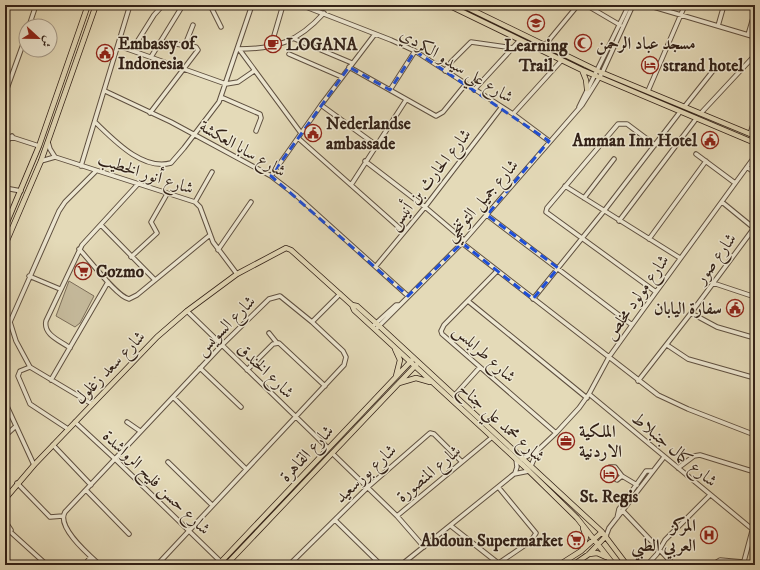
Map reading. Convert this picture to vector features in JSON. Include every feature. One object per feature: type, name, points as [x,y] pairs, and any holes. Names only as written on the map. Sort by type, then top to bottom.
[{"type":"main road","points":[[5,227],[39,146],[88,5]]},
{"type":"main road","points":[[5,245],[41,161],[96,5]]},
{"type":"main road","points":[[448,5],[561,61],[755,143]]},
{"type":"main road","points":[[462,5],[600,72],[755,136]]},
{"type":"main road","points":[[582,70],[586,80],[587,90]]},
{"type":"main road","name":"شارع محمد علي جناح","points":[[237,274],[286,248],[340,294],[352,305],[354,310],[376,326],[412,360]]},
{"type":"main road","name":"شارع سعد زغلول","points":[[5,494],[157,336],[187,311],[237,274]]},
{"type":"main road","name":"شارع محمد علي جناح","points":[[376,326],[393,346],[417,364],[454,396],[522,459],[577,518],[612,563]]},
{"type":"main road","points":[[393,346],[400,360],[394,379]]},
{"type":"main road","name":"شارع القاهرة","points":[[219,563],[412,360]]},
{"type":"main road","name":"شارع محمد علي جناح","points":[[417,364],[491,438],[516,459],[530,468],[604,534],[628,565]]},
{"type":"main road","name":"شارع القاهرة","points":[[226,565],[417,364]]},
{"type":"main road","points":[[399,384],[419,378],[437,385]]},
{"type":"main road","name":"شارع سعد زغلول","points":[[5,499],[10,490]]},
{"type":"main road","points":[[577,518],[585,534],[585,542],[581,551]]},
{"type":"main road","points":[[560,565],[604,534]]},
{"type":"main road","points":[[572,565],[587,555],[598,545],[604,534]]},
{"type":"main road","points":[[587,555],[597,553],[612,563]]},
{"type":"street","points":[[32,18],[36,5]]},
{"type":"street","points":[[81,166],[119,46],[130,5]]},
{"type":"street","points":[[152,5],[158,9]]},
{"type":"street","points":[[132,50],[158,9],[163,5]]},
{"type":"street","points":[[152,57],[183,5]]},
{"type":"street","points":[[210,5],[221,27]]},
{"type":"street","points":[[95,122],[135,155],[158,163],[171,163],[211,114],[221,97],[252,5]]},
{"type":"street","points":[[271,46],[283,5]]},
{"type":"street","name":"شارع علي سيدو الكردي","points":[[301,5],[415,51],[465,85],[513,114],[549,141]]},
{"type":"street","points":[[545,45],[577,5]]},
{"type":"street","points":[[586,5],[620,25]]},
{"type":"street","points":[[600,72],[629,5]]},
{"type":"street","points":[[597,77],[633,5]]},
{"type":"street","points":[[647,5],[755,37]]},
{"type":"street","points":[[648,91],[685,5]]},
{"type":"street","points":[[718,26],[724,5]]},
{"type":"street","points":[[748,35],[755,11]]},
{"type":"street","points":[[238,49],[271,46],[295,39],[309,29],[324,14]]},
{"type":"street","points":[[186,45],[193,25]]},
{"type":"street","points":[[271,176],[321,105],[375,34]]},
{"type":"street","points":[[295,39],[352,63]]},
{"type":"street","points":[[474,90],[520,40]]},
{"type":"street","points":[[150,113],[198,50],[196,47],[162,42]]},
{"type":"street","points":[[445,72],[455,58],[471,42],[514,48]]},
{"type":"street","points":[[119,46],[226,84],[238,82],[254,71]]},
{"type":"street","points":[[238,49],[301,133]]},
{"type":"street","points":[[390,90],[415,51]]},
{"type":"street","points":[[289,54],[342,77]]},
{"type":"street","points":[[701,113],[755,55]]},
{"type":"street","points":[[5,94],[6,85],[18,56]]},
{"type":"street","points":[[513,114],[561,61]]},
{"type":"street","points":[[349,67],[436,116],[443,112],[465,85]]},
{"type":"street","points":[[685,106],[716,67]]},
{"type":"street","name":"شارع جميل التوتنجي","points":[[579,108],[587,90],[597,77]]},
{"type":"street","name":"شارع جميل التوتنجي","points":[[376,326],[463,242],[487,215],[549,141],[579,108],[597,77]]},
{"type":"street","name":"شارع سابا العكشة","points":[[105,91],[195,135],[271,176],[297,196],[408,296]]},
{"type":"street","points":[[221,97],[260,114],[261,118],[256,131]]},
{"type":"street","points":[[351,185],[365,161],[406,100]]},
{"type":"street","points":[[321,105],[376,145]]},
{"type":"street","name":"شارع الحارث بن أنيس","points":[[376,266],[425,207],[501,108]]},
{"type":"street","points":[[533,299],[582,239],[680,112]]},
{"type":"street","points":[[750,134],[755,118]]},
{"type":"street","points":[[619,221],[696,119]]},
{"type":"street","points":[[655,145],[627,124],[618,124],[546,208],[546,212],[656,292]]},
{"type":"street","points":[[5,135],[12,136],[39,146]]},
{"type":"street","points":[[5,143],[12,136]]},
{"type":"street","points":[[298,138],[404,232]]},
{"type":"street","points":[[41,161],[55,156],[50,149],[48,142]]},
{"type":"street","points":[[696,154],[735,183]]},
{"type":"street","name":"شارع أنور الخطيب","points":[[55,156],[96,171],[195,202],[202,211],[210,235],[218,250],[237,274]]},
{"type":"street","name":"شارع مولود مخلص","points":[[522,459],[537,451],[556,433],[588,396],[609,357],[755,156]]},
{"type":"street","points":[[584,198],[614,159]]},
{"type":"street","points":[[365,161],[425,207],[497,271],[638,381],[670,401],[755,435]]},
{"type":"street","points":[[649,239],[706,161]]},
{"type":"street","points":[[747,167],[755,173]]},
{"type":"street","points":[[92,404],[30,367],[16,341],[10,322],[59,211],[65,202],[96,171]]},
{"type":"street","points":[[195,202],[212,172]]},
{"type":"street","points":[[70,348],[50,335],[45,326],[60,289],[79,249],[138,184]]},
{"type":"street","points":[[565,186],[680,258]]},
{"type":"street","points":[[5,188],[20,191]]},
{"type":"street","points":[[131,256],[158,233],[151,222],[167,194]]},
{"type":"street","points":[[218,250],[251,202]]},
{"type":"street","points":[[722,202],[754,228]]},
{"type":"street","points":[[487,215],[632,325]]},
{"type":"street","points":[[101,225],[154,280]]},
{"type":"street","name":"شارع صور","points":[[638,381],[667,345],[754,228]]},
{"type":"street","points":[[79,249],[108,282],[124,298],[129,299],[134,297],[210,235]]},
{"type":"street","name":"شارع طرابلس","points":[[497,271],[444,325],[441,331],[442,334],[556,433]]},
{"type":"street","points":[[29,276],[60,289]]},
{"type":"street","points":[[52,380],[108,282]]},
{"type":"street","points":[[713,283],[755,297]]},
{"type":"street","points":[[312,322],[340,294]]},
{"type":"street","name":"شارع السويس","points":[[63,516],[68,508],[172,397],[265,302],[275,296],[285,298],[343,351],[346,357],[344,365],[157,565]]},
{"type":"street","name":"شارع كمال جنبلاط","points":[[468,301],[678,468],[752,529]]},
{"type":"street","name":"شارع الخندق","points":[[187,311],[328,448]]},
{"type":"street","points":[[691,313],[717,327],[755,338]]},
{"type":"street","points":[[269,334],[325,386]]},
{"type":"street","points":[[247,370],[277,343]]},
{"type":"street","points":[[667,345],[688,358],[755,378]]},
{"type":"street","points":[[30,367],[20,371],[18,376],[30,404],[68,429]]},
{"type":"street","points":[[454,396],[480,367]]},
{"type":"street","points":[[200,368],[241,407]]},
{"type":"street","points":[[172,397],[246,469]]},
{"type":"street","points":[[5,402],[34,465]]},
{"type":"street","name":"شارع حسن فليح الرواشدة","points":[[75,422],[189,531],[219,563]]},
{"type":"street","points":[[127,422],[140,431]]},
{"type":"street","points":[[5,436],[16,426]]},
{"type":"street","name":"شارع بورسعيد","points":[[289,565],[368,487],[430,433],[434,434],[462,462]]},
{"type":"street","name":"شارع المنصورة","points":[[332,453],[397,516],[491,438]]},
{"type":"street","points":[[53,445],[91,485]]},
{"type":"street","name":"شارع مولود مخلص","points":[[530,468],[537,451]]},
{"type":"street","points":[[678,468],[694,456],[700,455],[755,472]]},
{"type":"street","points":[[604,534],[664,457]]},
{"type":"street","points":[[514,474],[517,466],[516,459]]},
{"type":"street","points":[[168,462],[212,505]]},
{"type":"street","points":[[401,565],[514,474],[530,468]]},
{"type":"street","points":[[617,519],[619,509],[646,471],[654,471]]},
{"type":"street","points":[[622,476],[637,485]]},
{"type":"street","points":[[17,483],[50,517],[63,516],[66,529],[100,565]]},
{"type":"street","points":[[451,526],[497,564],[531,541],[536,533],[498,488]]},
{"type":"street","points":[[86,490],[129,534]]},
{"type":"street","points":[[647,565],[657,554],[659,548],[710,495]]},
{"type":"street","points":[[623,511],[674,565]]},
{"type":"street","points":[[397,516],[424,547]]},
{"type":"street","points":[[335,520],[380,565]]},
{"type":"street","points":[[5,521],[14,535]]},
{"type":"street","points":[[712,565],[720,560],[743,564],[754,522],[746,523]]},
{"type":"street","points":[[5,527],[47,565]]},
{"type":"street","points":[[581,551],[587,555]]},
{"type":"street","points":[[84,565],[91,557]]},
{"type":"highlighted area","points":[[415,51],[549,141],[487,215],[558,268],[533,299],[462,243],[408,296],[271,176],[349,67],[390,90]]},
{"type":"shaded area","points":[[69,281],[94,296],[80,323],[75,327],[56,316]]},
{"type":"place","name":"Learning Trail","points":[[536,23]]},
{"type":"place","name":"مسجد عباد الرحمن","points":[[583,43]]},
{"type":"place","name":"LOGANA","points":[[273,44]]},
{"type":"place","name":"Embassy of Indonesia","points":[[105,53]]},
{"type":"place","name":"strand hotel","points":[[650,65]]},
{"type":"place","name":"Nederlandse ambassade","points":[[313,133]]},
{"type":"place","name":"Amman Inn Hotel","points":[[710,140]]},
{"type":"place","name":"Cozmo","points":[[83,271]]},
{"type":"place","name":"سفارة اليابان","points":[[735,308]]},
{"type":"place","name":"الملكية الاردنية","points":[[566,441]]},
{"type":"place","name":"St. Regis","points":[[609,474]]},
{"type":"place","name":"المركز العربي الطبي","points":[[709,535]]},
{"type":"place","name":"Abdoun Supermarket","points":[[576,540]]}]
